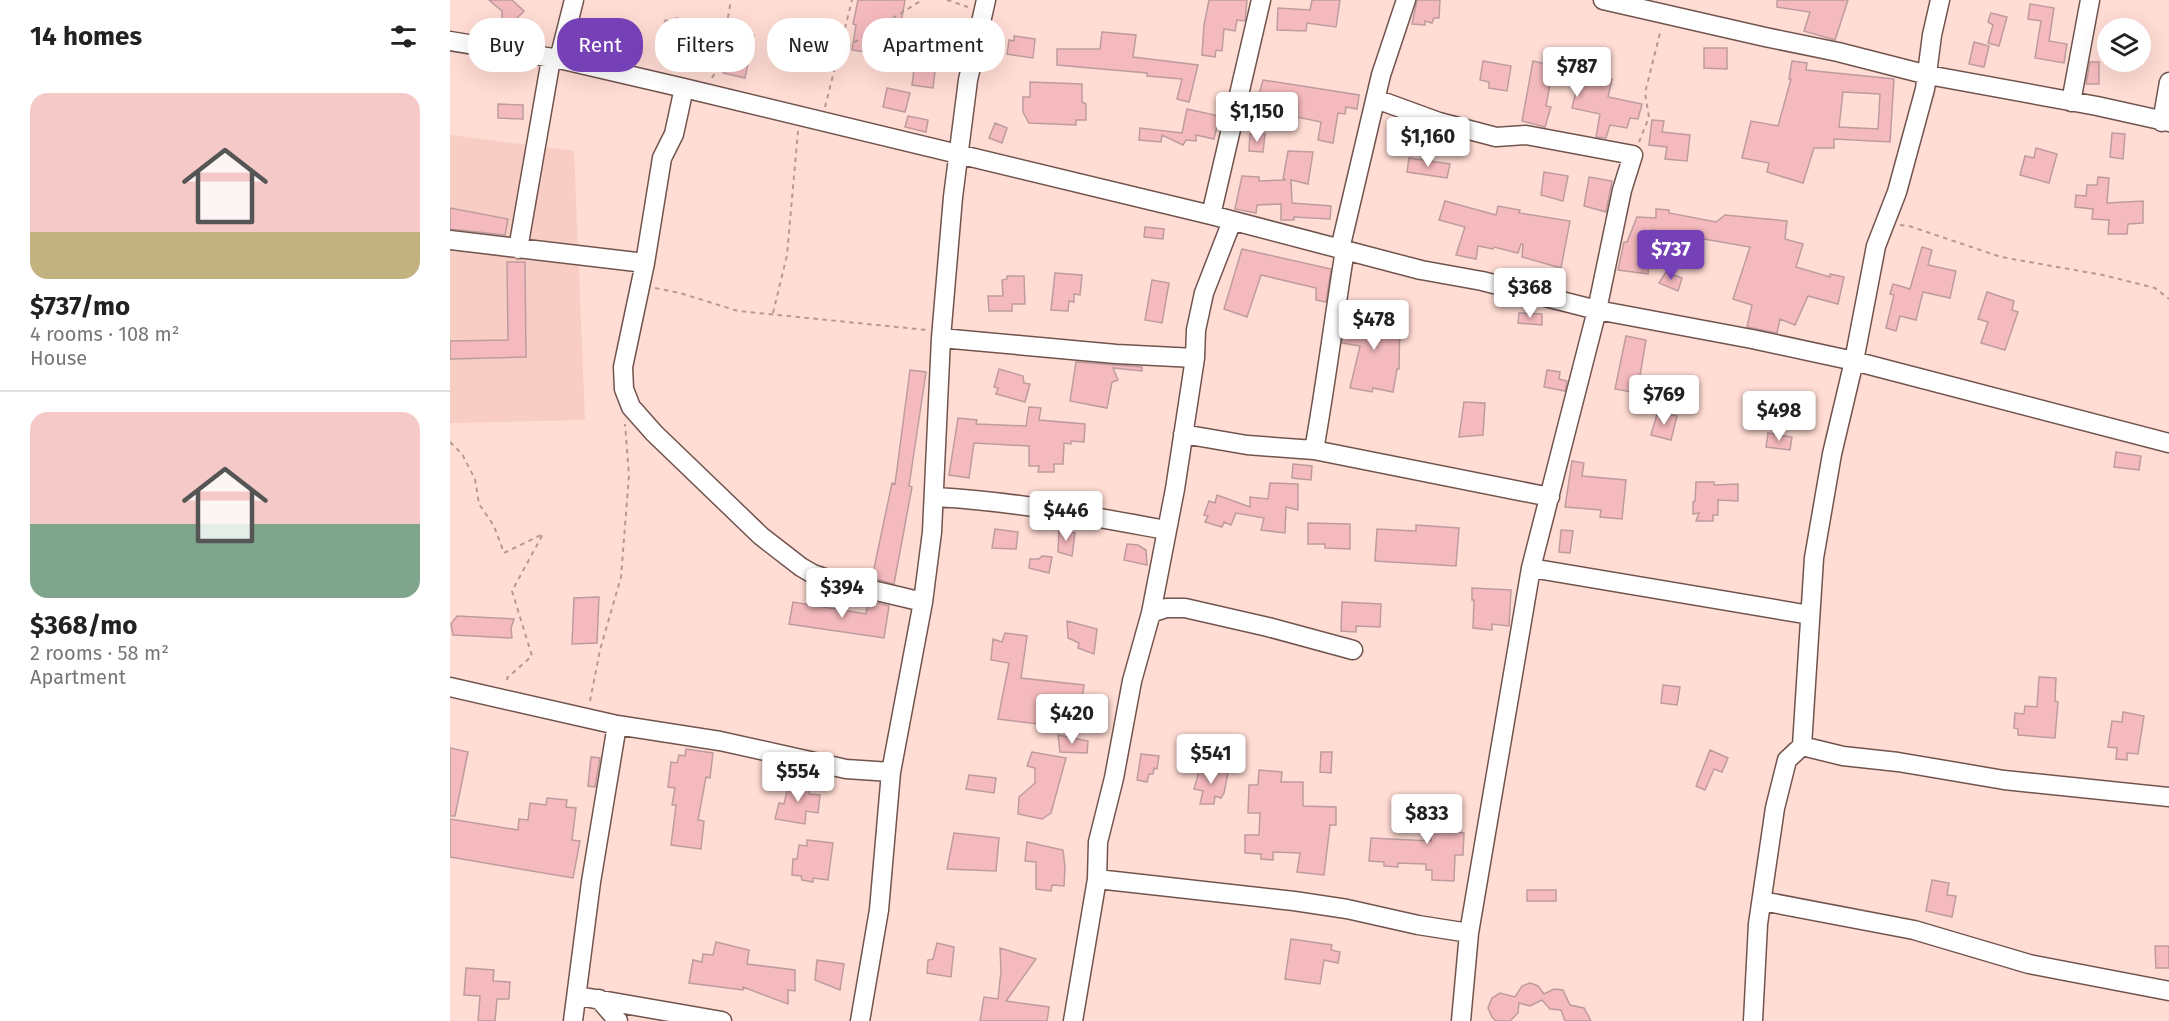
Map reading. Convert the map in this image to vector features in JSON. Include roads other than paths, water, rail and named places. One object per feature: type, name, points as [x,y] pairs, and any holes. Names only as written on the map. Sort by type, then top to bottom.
[{"type":"street","points":[[518,249],[555,59],[574,0]]},
{"type":"street","points":[[1211,215],[1261,0]]},
{"type":"street","points":[[1314,450],[1327,376],[1342,250],[1381,75],[1406,0]]},
{"type":"street","points":[[1603,0],[1671,10],[1928,75],[2165,122],[2169,82]]},
{"type":"street","points":[[1753,1021],[1758,924],[1775,808],[1787,760],[1802,746],[1816,546],[1832,454],[1854,361],[1876,246],[1897,192],[1928,75],[1932,35],[1940,0]]},
{"type":"street","points":[[2071,102],[2090,0]]},
{"type":"street","points":[[860,1021],[879,910],[891,772],[923,602],[935,497],[941,335],[958,154],[968,80],[985,5]]},
{"type":"street","points":[[450,41],[555,59],[684,88],[1211,215],[1421,270],[1519,289],[1597,310],[1854,361],[2169,443]]},
{"type":"street","points":[[684,88],[674,134],[662,158],[641,285],[623,367],[624,389],[631,407],[654,433],[761,536],[801,567],[830,580],[923,602]]},
{"type":"street","points":[[1376,99],[1439,122],[1496,137],[1526,135],[1633,156],[1622,190],[1597,310],[1531,568],[1469,933],[1461,1021]]},
{"type":"street","points":[[1073,1021],[1097,879],[1098,842],[1103,814],[1114,778],[1132,681],[1151,613],[1183,434],[1196,330],[1204,293],[1232,221]]},
{"type":"street","points":[[450,240],[645,263]]},
{"type":"street","points":[[941,335],[1116,354],[1194,358]]},
{"type":"street","points":[[1183,434],[1247,445],[1314,450],[1550,497]]},
{"type":"street","points":[[935,497],[1030,505],[1166,530]]},
{"type":"street","points":[[1531,568],[1810,615]]},
{"type":"street","points":[[1151,613],[1166,608],[1185,608],[1353,650]]},
{"type":"street","points":[[450,687],[617,725],[720,741],[846,769],[891,772]]},
{"type":"street","points":[[573,1021],[591,882],[617,725]]},
{"type":"street","points":[[1802,746],[1843,756],[1898,762],[2004,780],[2169,798]]},
{"type":"street","points":[[1097,879],[1294,901],[1469,933]]},
{"type":"street","points":[[1762,901],[1911,929],[2029,964],[2169,991]]},
{"type":"street","points":[[578,996],[722,1021]]},
{"type":"street","points":[[599,999],[618,1021]]}]
